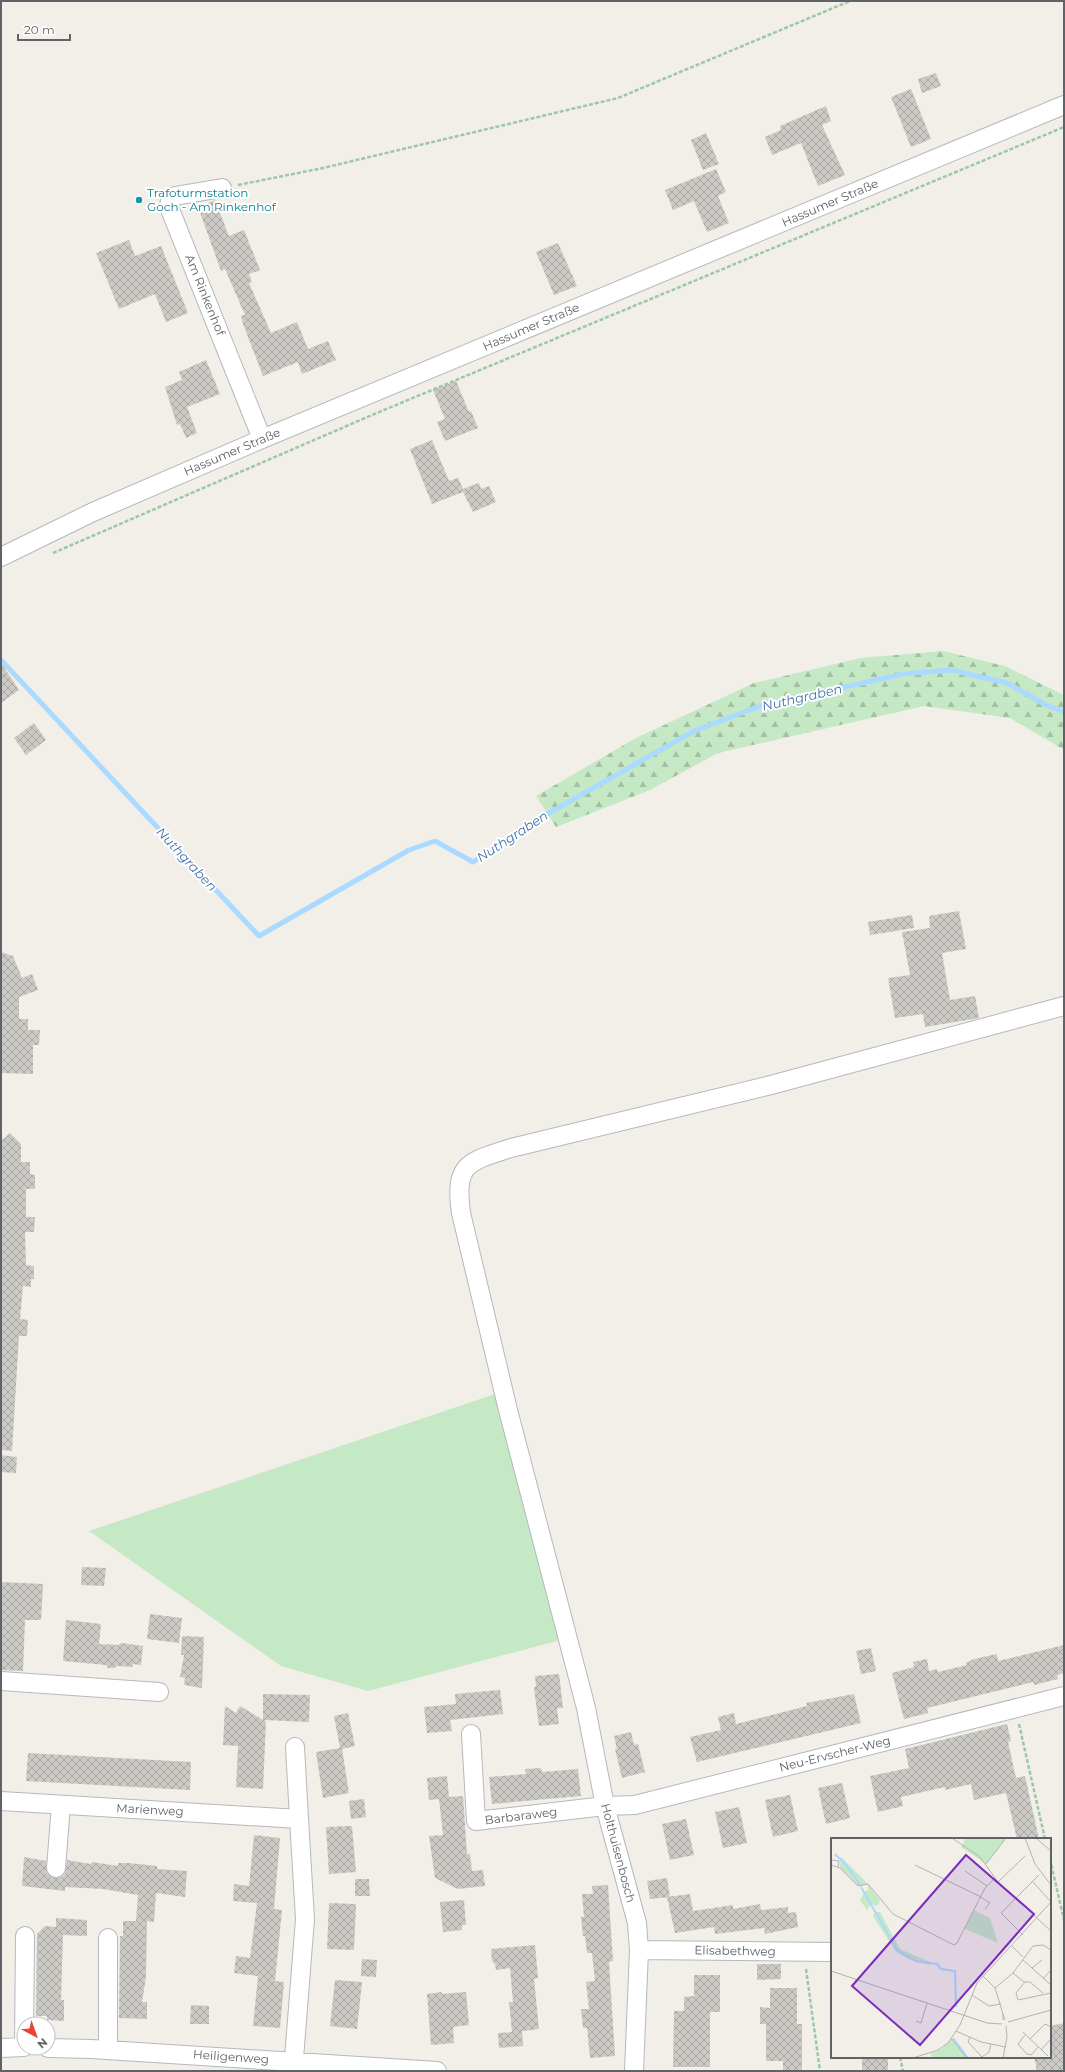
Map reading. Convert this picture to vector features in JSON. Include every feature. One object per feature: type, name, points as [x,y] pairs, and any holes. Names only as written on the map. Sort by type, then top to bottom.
[{"type":"street","name":"Hassumer Straße","points":[[1,557],[93,512],[262,439],[1064,105]]},
{"type":"street","name":"Am Rinkenhof","points":[[222,188],[174,196],[170,200],[170,207],[262,439]]},
{"type":"street","name":"Holthuisenbosch","points":[[634,2071],[639,1950],[637,1923],[605,1806],[586,1708],[508,1410],[461,1213],[458,1192],[462,1174],[477,1160],[511,1148],[770,1085],[1064,1006]]},
{"type":"street","points":[[1,1681],[159,1692]]},
{"type":"street","name":"Neu-Ervscher-Weg","points":[[605,1806],[635,1805],[1064,1696]]},
{"type":"street","name":"Barbaraweg","points":[[471,1734],[476,1821],[605,1806]]},
{"type":"street","points":[[293,2066],[305,1919],[295,1747]]},
{"type":"street","name":"Marienweg","points":[[1,1801],[299,1819]]},
{"type":"street","points":[[56,1868],[61,1805]]},
{"type":"street","points":[[24,2016],[25,1936]]},
{"type":"street","points":[[108,1938],[108,2050]]},
{"type":"street","name":"Elisabethweg","points":[[639,1950],[831,1952]]},
{"type":"street","points":[[1,2048],[16,2047]]},
{"type":"street","name":"Heiligenweg","points":[[56,2048],[108,2050],[293,2066],[437,2071]]},
{"type":"path","points":[[222,188],[323,168],[618,98],[850,1]]},
{"type":"path","points":[[52,553],[372,414],[1064,127]]},
{"type":"path","points":[[1016,1708],[1046,1838]]},
{"type":"path","points":[[1051,1863],[1064,1920]]},
{"type":"path","points":[[804,1952],[820,2071]]},
{"type":"path","points":[[900,2058],[903,2071]]},
{"type":"green space","points":[[943,651],[1005,666],[1064,695],[1064,750],[1010,718],[924,706],[718,753],[650,790],[556,827],[536,796],[636,738],[754,683],[861,658]]},
{"type":"green space","points":[[504,1391],[568,1638],[368,1691],[281,1666],[89,1531]]},
{"type":"building","points":[[936,73],[941,86],[922,93],[918,79]]},
{"type":"building","points":[[911,89],[931,139],[911,147],[891,97]]},
{"type":"building","points":[[826,106],[831,121],[822,125],[845,175],[818,186],[801,143],[772,155],[765,137],[781,130],[780,126]]},
{"type":"building","points":[[706,133],[719,164],[703,170],[691,140]]},
{"type":"building","points":[[716,169],[726,192],[718,196],[729,223],[707,232],[694,201],[673,210],[665,190]]},
{"type":"building","points":[[215,200],[229,236],[244,230],[260,270],[249,274],[252,282],[249,283],[271,333],[297,322],[308,349],[328,341],[336,360],[302,374],[298,362],[263,376],[243,324],[241,316],[245,315],[225,269],[221,271],[198,207]]},
{"type":"building","points":[[129,240],[135,256],[161,246],[188,313],[166,322],[155,294],[119,309],[96,253]]},
{"type":"building","points":[[558,243],[577,286],[554,295],[536,252]]},
{"type":"building","points":[[206,360],[220,394],[187,407],[197,433],[186,438],[180,424],[177,425],[165,387],[182,380],[179,372]]},
{"type":"building","points":[[456,381],[469,412],[471,411],[478,428],[445,441],[437,422],[445,419],[433,390]]},
{"type":"building","points":[[432,440],[449,481],[458,478],[463,489],[479,483],[481,489],[489,486],[496,502],[473,512],[463,492],[432,504],[410,449]]},
{"type":"building","points":[[1,663],[19,690],[1,703]]},
{"type":"building","points":[[34,723],[46,740],[26,755],[14,738]]},
{"type":"building","points":[[959,911],[966,949],[942,953],[950,1000],[975,996],[979,1018],[925,1027],[923,1014],[895,1018],[888,978],[910,975],[902,932],[930,928],[929,916]]},
{"type":"building","points":[[912,915],[914,928],[870,935],[868,922]]},
{"type":"building","points":[[1,952],[13,956],[22,978],[32,974],[38,990],[19,997],[19,1019],[28,1019],[28,1030],[40,1030],[39,1045],[33,1045],[33,1074],[1,1073]]},
{"type":"building","points":[[10,1133],[21,1144],[21,1162],[30,1162],[30,1174],[35,1175],[35,1189],[26,1189],[26,1217],[35,1217],[34,1232],[25,1232],[26,1265],[34,1266],[34,1279],[31,1279],[31,1287],[23,1286],[20,1319],[28,1320],[27,1336],[19,1336],[12,1451],[1,1450],[1,1141]]},
{"type":"building","points":[[1,1455],[17,1457],[16,1473],[1,1472]]},
{"type":"building","points":[[82,1567],[106,1568],[104,1586],[81,1585]]},
{"type":"building","points":[[1,1582],[43,1584],[41,1620],[25,1620],[23,1671],[1,1670]]},
{"type":"building","points":[[150,1614],[182,1618],[179,1643],[147,1639]]},
{"type":"building","points":[[66,1620],[101,1624],[99,1644],[118,1645],[121,1643],[143,1646],[141,1665],[133,1664],[133,1667],[117,1666],[114,1668],[108,1668],[106,1665],[63,1661]]},
{"type":"building","points":[[182,1636],[204,1637],[202,1688],[184,1685],[185,1678],[180,1677],[184,1655],[181,1655]]},
{"type":"building","points":[[1064,1645],[1064,1673],[1057,1675],[1058,1679],[1034,1685],[1033,1682],[927,1708],[928,1713],[904,1719],[892,1673],[914,1667],[913,1662],[927,1659],[929,1671],[937,1669],[938,1672],[967,1665],[966,1663],[974,1659],[997,1654],[998,1661]]},
{"type":"building","points":[[871,1648],[876,1671],[861,1674],[856,1651]]},
{"type":"building","points":[[559,1674],[563,1708],[557,1708],[559,1724],[539,1726],[534,1688],[536,1686],[535,1676]]},
{"type":"building","points":[[500,1690],[503,1714],[450,1720],[452,1731],[427,1733],[424,1707],[456,1704],[455,1694]]},
{"type":"building","points":[[263,1694],[310,1695],[309,1722],[264,1720],[266,1722],[263,1789],[236,1787],[238,1746],[223,1745],[225,1706],[236,1713],[240,1706],[263,1720]]},
{"type":"building","points":[[854,1694],[861,1723],[697,1762],[690,1737],[721,1730],[718,1717],[734,1713],[736,1724],[807,1706],[806,1703]]},
{"type":"building","points":[[348,1713],[355,1746],[342,1749],[349,1793],[323,1798],[316,1752],[340,1748],[334,1716]]},
{"type":"building","points":[[1007,1724],[1011,1741],[1008,1742],[1016,1778],[1025,1776],[1039,1838],[1017,1838],[1006,1793],[974,1800],[971,1784],[945,1790],[945,1787],[901,1797],[903,1806],[878,1812],[870,1776],[909,1768],[905,1749]]},
{"type":"building","points":[[631,1732],[634,1745],[638,1744],[645,1772],[622,1778],[615,1749],[617,1749],[614,1736]]},
{"type":"building","points":[[28,1753],[191,1762],[190,1790],[26,1781]]},
{"type":"building","points":[[541,1768],[542,1772],[578,1769],[581,1796],[492,1804],[489,1777],[526,1774],[525,1769]]},
{"type":"building","points":[[447,1776],[449,1797],[463,1796],[467,1854],[470,1854],[472,1871],[483,1870],[485,1886],[458,1889],[435,1878],[429,1836],[443,1835],[439,1799],[429,1800],[427,1778]]},
{"type":"building","points":[[842,1783],[850,1818],[826,1824],[818,1788]]},
{"type":"building","points":[[790,1795],[798,1831],[773,1837],[765,1800]]},
{"type":"building","points":[[364,1799],[366,1817],[351,1819],[349,1801]]},
{"type":"building","points":[[739,1807],[747,1843],[723,1848],[715,1812]]},
{"type":"building","points":[[686,1819],[694,1855],[670,1860],[662,1824]]},
{"type":"building","points":[[352,1826],[356,1872],[329,1874],[326,1827]]},
{"type":"building","points":[[254,1835],[280,1838],[274,1909],[282,1910],[275,1981],[284,1982],[280,2028],[253,2026],[258,1976],[234,1973],[236,1956],[250,1958],[257,1903],[233,1901],[234,1884],[249,1886]]},
{"type":"building","points":[[24,1857],[46,1861],[47,1873],[55,1878],[61,1877],[65,1874],[67,1860],[118,1866],[118,1863],[129,1863],[157,1866],[157,1869],[187,1871],[185,1897],[156,1893],[154,1922],[147,1921],[146,1977],[142,2002],[147,2002],[147,2019],[119,2018],[120,1936],[123,1936],[123,1921],[136,1921],[138,1895],[103,1889],[65,1887],[65,1891],[22,1886]]},
{"type":"building","points":[[667,1878],[670,1897],[650,1899],[647,1881]]},
{"type":"building","points":[[355,1879],[369,1879],[370,1896],[355,1896]]},
{"type":"building","points":[[608,1885],[613,1961],[609,1962],[615,2056],[590,2058],[587,2028],[583,2028],[581,2009],[589,2009],[586,1982],[595,1981],[592,1953],[587,1953],[585,1936],[583,1936],[581,1917],[584,1917],[582,1894],[593,1894],[592,1886]]},
{"type":"building","points":[[690,1894],[693,1911],[733,1905],[733,1909],[760,1904],[761,1910],[788,1907],[788,1913],[796,1912],[798,1927],[765,1934],[764,1928],[715,1934],[714,1927],[675,1933],[667,1897]]},
{"type":"building","points":[[464,1900],[466,1925],[462,1925],[462,1930],[443,1932],[440,1902]]},
{"type":"building","points":[[329,1903],[356,1904],[354,1950],[327,1949]]},
{"type":"building","points":[[56,1918],[87,1920],[87,1936],[63,1935],[61,2000],[64,2000],[64,2021],[56,2021],[56,2016],[36,2016],[37,1934],[45,1926],[56,1927]]},
{"type":"building","points":[[535,1945],[538,1978],[534,1979],[539,2029],[522,2031],[523,2046],[499,2048],[498,2033],[512,2032],[509,2002],[513,2002],[510,1968],[496,1970],[495,1964],[492,1961],[491,1949]]},
{"type":"building","points":[[362,1959],[377,1960],[376,1977],[361,1976]]},
{"type":"building","points":[[757,1964],[781,1964],[781,1979],[757,1980]]},
{"type":"building","points":[[694,1975],[720,1975],[720,2012],[710,2012],[710,2067],[673,2067],[674,2011],[684,2011],[684,1997],[694,1996]]},
{"type":"building","points":[[335,1980],[362,1982],[357,2029],[330,2026]]},
{"type":"building","points":[[770,1988],[797,1988],[797,2024],[802,2024],[802,2071],[783,2071],[783,2061],[766,2061],[766,2024],[760,2024],[760,2007],[770,2008]]},
{"type":"building","points":[[442,1992],[442,1994],[466,1992],[469,2025],[453,2027],[454,2043],[431,2045],[427,1994]]},
{"type":"building","points":[[191,2005],[209,2006],[209,2024],[190,2024]]},
{"type":"building","points":[[1064,2023],[1064,2071],[1037,2071],[1034,2058],[1051,2058],[1051,2026]]},
{"type":"building","points":[[862,2058],[888,2058],[888,2071],[862,2071]]},
{"type":"waterway","name":"Nuthgraben","points":[[1,660],[259,936],[409,850],[435,841],[473,862],[533,822],[694,731],[760,706],[903,674],[951,670],[1007,683],[1046,705],[1064,712]]},
{"type":"place","name":"Trafoturmstation Goch - Am Rinkenhof","points":[[139,200]]}]
